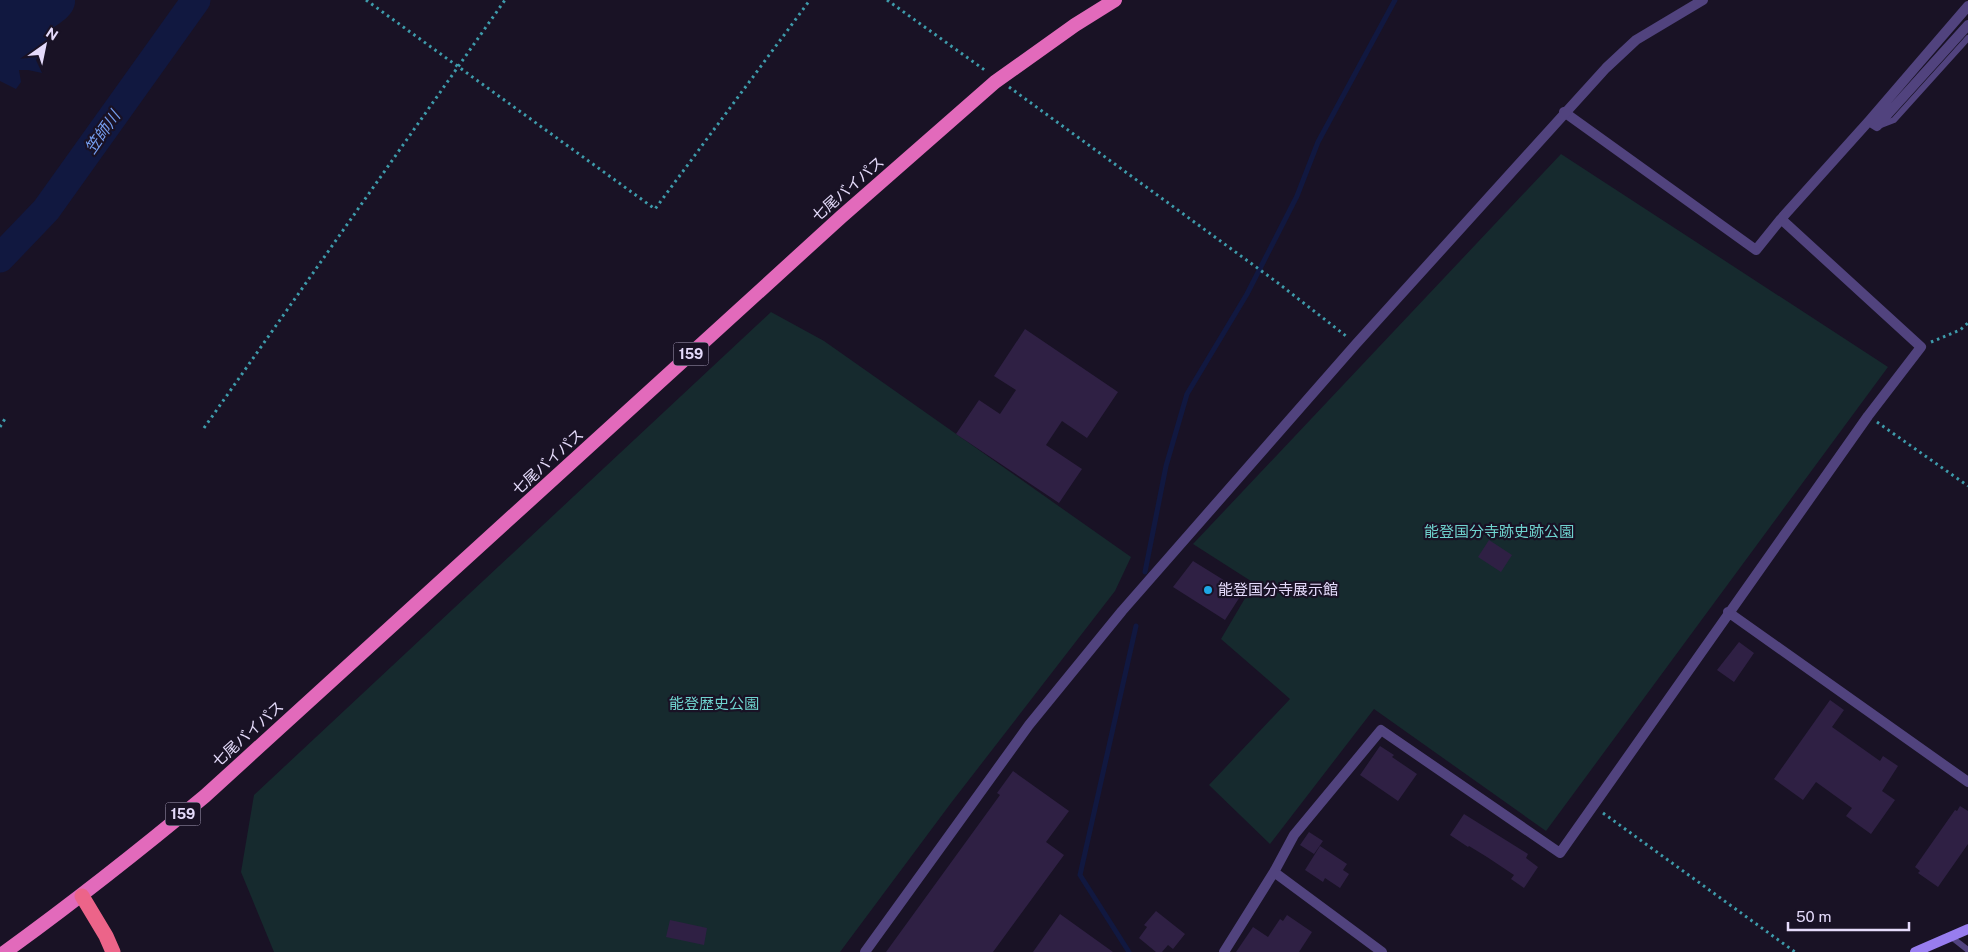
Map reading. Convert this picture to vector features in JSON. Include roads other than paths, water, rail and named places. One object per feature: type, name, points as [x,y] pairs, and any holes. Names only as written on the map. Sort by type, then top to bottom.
[{"type":"highway","name":"七尾バイパス","points":[[6,952],[82,896],[205,796],[841,217],[998,80],[1075,25],[1116,0]]},
{"type":"highway","points":[[82,896],[113,952]]},
{"type":"main road","points":[[1915,952],[1968,929]]},
{"type":"street","points":[[865,952],[1060,686],[1122,611],[1356,344],[1564,112],[1606,68],[1636,40],[1703,0]]},
{"type":"street","points":[[1873,124],[1968,6]]},
{"type":"street","points":[[1564,112],[1756,250],[1781,219],[1968,25]]},
{"type":"street","points":[[1224,952],[1274,872],[1294,835],[1381,730],[1560,853],[1728,612],[1868,416],[1921,347],[1781,219]]},
{"type":"street","points":[[1728,612],[1968,782]]},
{"type":"street","points":[[1274,872],[1382,952]]},
{"type":"lane","points":[[1873,124],[1894,120],[1968,38]]},
{"type":"lane","points":[[1950,936],[1968,950]]},
{"type":"water","points":[[0,0],[75,0],[75,5],[70,14],[50,30],[49,37],[36,60],[42,73],[19,70],[21,82],[16,89],[0,81]]},
{"type":"waterway","name":"笠師川","points":[[0,258],[46,210],[196,0]]},
{"type":"waterway","points":[[1145,572],[1166,466],[1187,394],[1247,294],[1297,196],[1318,142],[1395,0]]},
{"type":"waterway","points":[[1129,952],[1080,875],[1136,626]]},
{"type":"place","name":"能登国分寺展示館","points":[[1208,590]]},
{"type":"park label","name":"能登国分寺跡史跡公園","points":[[1499,532]]},
{"type":"park label","name":"能登歴史公園","points":[[714,704]]}]
